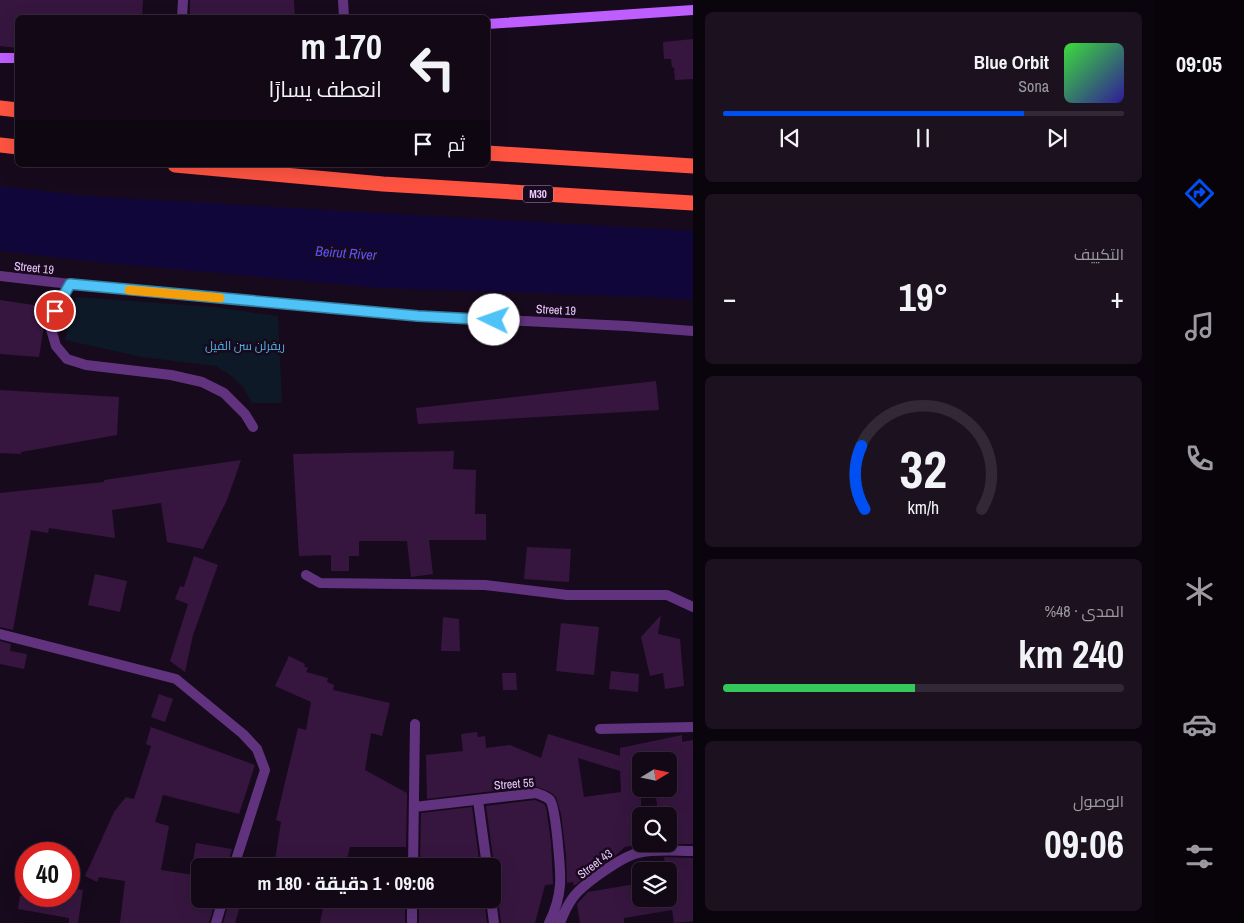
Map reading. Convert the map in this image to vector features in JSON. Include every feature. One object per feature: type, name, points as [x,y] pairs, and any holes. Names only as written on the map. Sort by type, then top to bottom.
[{"type":"highway","points":[[0,108],[15,110]]},
{"type":"highway","points":[[0,145],[15,147]]},
{"type":"highway","points":[[490,153],[693,166]]},
{"type":"highway","name":"M30","points":[[197,167],[383,184],[693,203]]},
{"type":"main road","points":[[490,24],[693,10]]},
{"type":"main road","points":[[0,58],[15,58]]},
{"type":"street","points":[[182,15],[183,0]]},
{"type":"street","points":[[343,0],[344,15]]},
{"type":"street","name":"Street 19","points":[[0,276],[418,316],[693,331]]},
{"type":"street","points":[[70,284],[55,311],[51,329],[56,346],[67,359],[86,365],[171,375],[202,382],[224,393],[245,414],[253,427]]},
{"type":"street","points":[[306,575],[320,583],[485,585],[566,595],[667,595],[693,607]]},
{"type":"street","points":[[0,634],[176,679],[243,734],[257,749],[265,770],[237,858]]},
{"type":"street","points":[[413,858],[414,724]]},
{"type":"street","points":[[600,729],[693,727]]},
{"type":"street","name":"Street 55","points":[[414,807],[536,793],[550,800],[553,806],[556,828],[560,885],[558,902],[550,923]]},
{"type":"street","points":[[478,800],[486,858]]},
{"type":"street","name":"Street 43","points":[[560,923],[573,897],[591,881],[625,857],[652,850],[693,851]]},
{"type":"street","points":[[216,923],[220,908]]},
{"type":"street","points":[[412,908],[412,923]]},
{"type":"street","points":[[492,908],[494,923]]},
{"type":"green space","name":"ريفرلن سن الفيل","points":[[76,297],[214,307],[278,316],[282,403],[252,403],[243,387],[216,366],[142,357],[65,340]]},
{"type":"water","name":"Beirut River","points":[[0,186],[87,196],[693,231],[693,300],[381,288],[96,262],[0,251]]},
{"type":"building","points":[[0,0],[143,0],[142,15],[15,15],[15,48],[0,46]]},
{"type":"building","points":[[190,0],[294,0],[295,15],[190,15]]},
{"type":"building","points":[[693,39],[693,79],[675,80],[671,59],[664,59],[663,42]]},
{"type":"building","points":[[0,300],[47,307],[39,357],[0,354]]},
{"type":"building","points":[[656,381],[659,410],[418,424],[416,408]]},
{"type":"building","points":[[0,390],[119,397],[117,435],[21,452],[21,454],[0,453]]},
{"type":"building","points":[[454,451],[453,469],[476,470],[475,514],[486,514],[486,540],[429,540],[433,574],[411,577],[407,541],[359,541],[359,556],[349,556],[349,571],[331,571],[331,555],[299,556],[293,454]]},
{"type":"building","points":[[241,460],[227,500],[203,549],[167,542],[161,503],[112,510],[115,538],[49,528],[48,533],[31,530],[13,630],[0,627],[0,493],[104,482],[104,480]]},
{"type":"building","points":[[527,547],[571,549],[569,582],[524,579]]},
{"type":"building","points":[[194,556],[218,565],[193,635],[185,672],[170,661],[188,604],[175,599],[180,586],[184,587]]},
{"type":"building","points":[[95,574],[127,581],[120,612],[88,605]]},
{"type":"building","points":[[661,615],[658,634],[680,639],[684,686],[665,689],[663,673],[650,676],[641,637]]},
{"type":"building","points":[[443,617],[459,619],[460,651],[441,651]]},
{"type":"building","points":[[561,623],[599,627],[594,675],[556,671]]},
{"type":"building","points":[[0,641],[11,644],[10,651],[27,654],[24,669],[0,664]]},
{"type":"building","points":[[289,656],[305,664],[304,666],[308,668],[306,672],[328,678],[327,682],[334,685],[333,690],[390,703],[382,736],[371,733],[365,770],[407,793],[406,847],[350,847],[347,858],[275,858],[281,822],[276,820],[298,728],[306,730],[311,702],[275,686]]},
{"type":"building","points":[[611,671],[639,674],[638,692],[609,689]]},
{"type":"building","points":[[502,673],[516,673],[517,690],[503,690]]},
{"type":"building","points":[[159,694],[173,699],[165,722],[151,717]]},
{"type":"building","points":[[151,727],[255,765],[239,814],[163,795],[155,822],[169,826],[161,870],[191,875],[191,908],[213,908],[209,923],[120,923],[125,881],[99,877],[97,882],[85,876],[114,812],[126,797],[134,799],[151,746],[146,744]]},
{"type":"building","points":[[477,732],[478,737],[485,736],[486,748],[510,745],[541,758],[548,734],[620,756],[620,748],[682,735],[682,742],[693,740],[693,844],[677,844],[677,807],[657,807],[656,798],[678,798],[678,752],[632,752],[632,798],[641,798],[641,807],[632,807],[632,846],[625,847],[574,886],[573,882],[567,883],[566,854],[561,814],[556,797],[550,792],[535,786],[427,799],[426,755],[463,751],[461,734]],"holes":[[[578,758],[620,771],[621,792],[584,797]]]},
{"type":"building","points":[[535,800],[546,807],[551,842],[553,884],[545,885],[535,923],[501,923],[499,908],[501,908],[501,858],[493,858],[486,806]]},
{"type":"building","points":[[472,807],[479,858],[420,858],[421,813]]},
{"type":"building","points":[[196,843],[232,849],[229,858],[193,858]]},
{"type":"building","points":[[664,857],[693,858],[693,921],[674,923],[672,910],[624,918],[624,923],[580,923],[577,904],[588,892],[632,885],[632,907],[677,907],[677,862],[665,862]]},
{"type":"building","points":[[80,890],[83,890],[78,923],[69,923],[69,918],[18,909],[18,907],[80,907]]},
{"type":"building","points":[[227,908],[239,908],[235,923],[223,923]]},
{"type":"building","points":[[323,908],[405,908],[405,923],[320,923]]},
{"type":"building","points":[[419,908],[485,908],[487,923],[419,923]]},
{"type":"slow traffic","points":[[129,290],[220,298]]},
{"type":"route","points":[[55,311],[70,284],[418,316],[494,320]]}]
